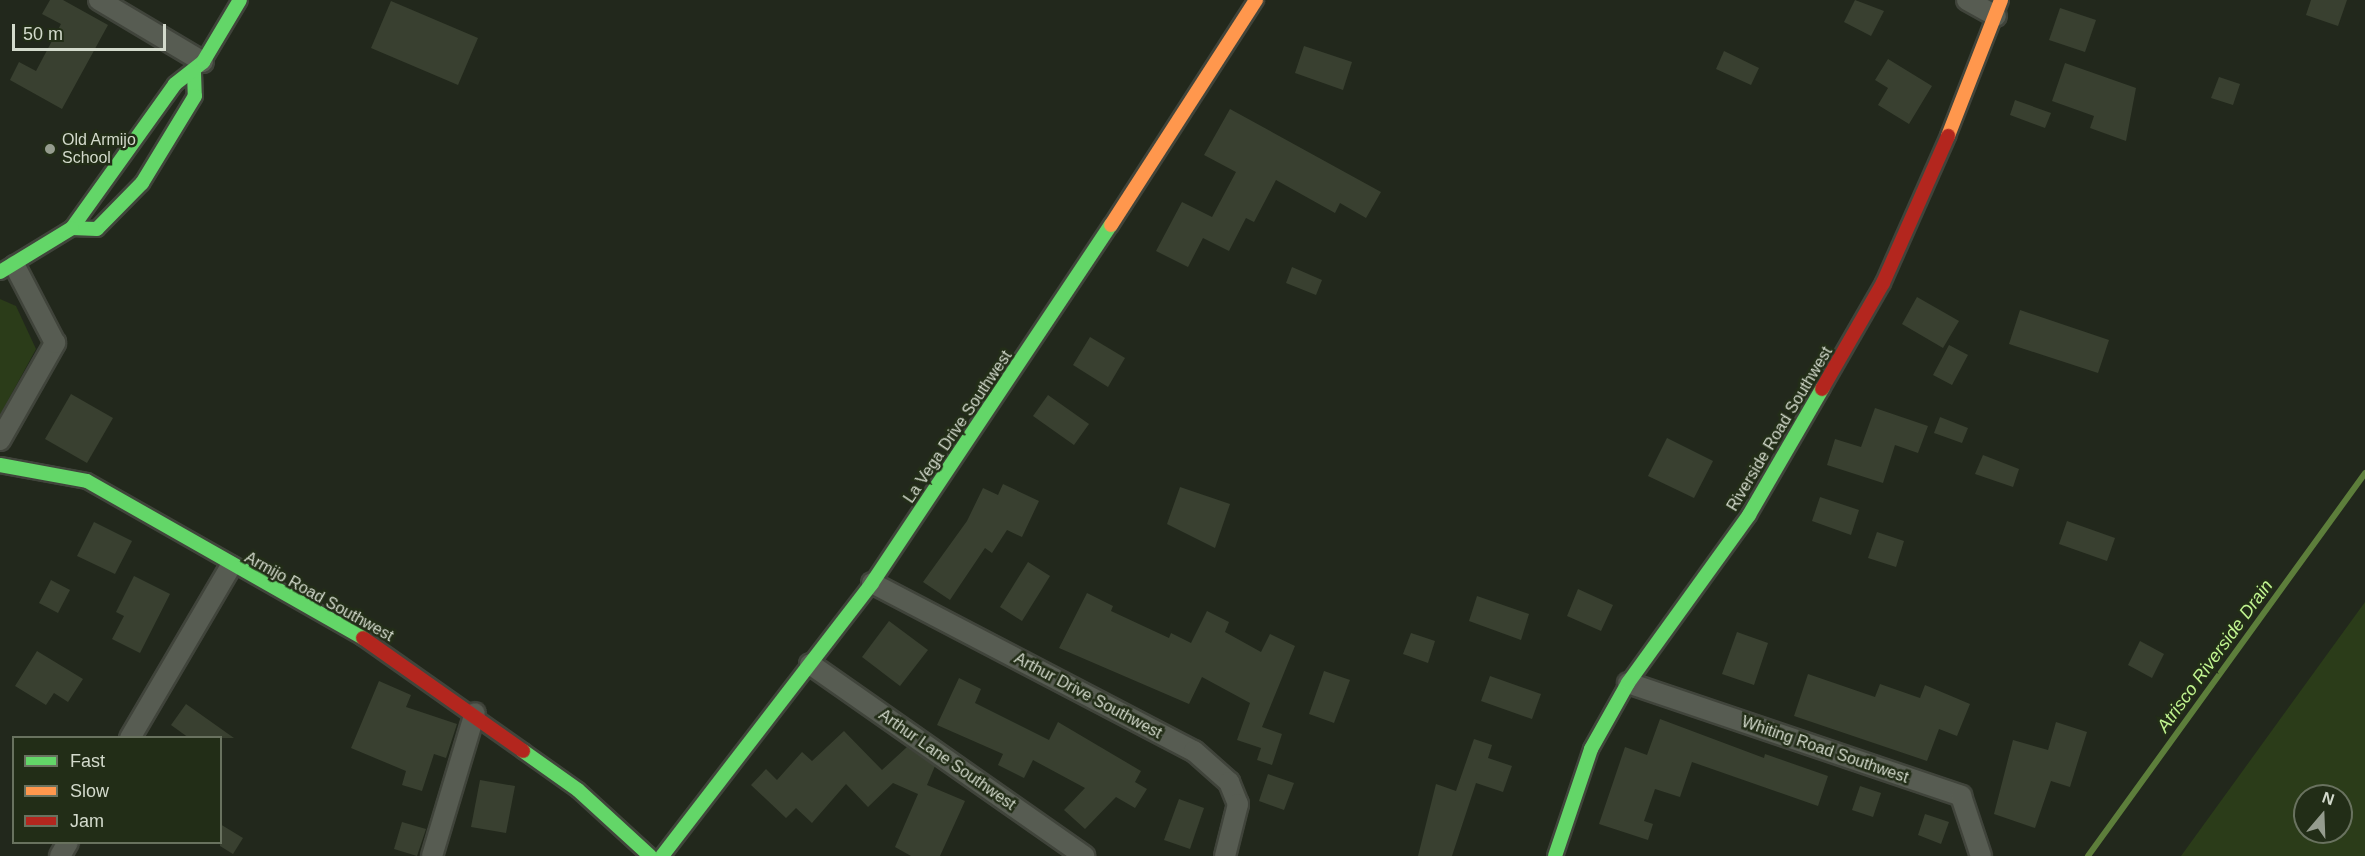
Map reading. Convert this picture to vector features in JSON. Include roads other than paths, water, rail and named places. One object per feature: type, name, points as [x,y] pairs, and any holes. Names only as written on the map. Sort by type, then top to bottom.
[{"type":"street","points":[[99,0],[199,67]]},
{"type":"street","points":[[0,440],[55,343],[8,269],[72,228],[175,84],[199,67],[240,0]]},
{"type":"street","name":"La Vega Drive Southwest","points":[[662,856],[872,583],[1016,372],[1256,0]]},
{"type":"street","points":[[1967,0],[1998,8]]},
{"type":"street","name":"Riverside Road Southwest","points":[[1555,856],[1591,748],[1628,683],[1749,515],[1878,293],[1927,188],[1998,8]]},
{"type":"street","points":[[72,228],[97,229],[142,183],[195,96],[199,67]]},
{"type":"street","name":"Armijo Road Southwest","points":[[0,465],[87,481],[231,567],[358,634],[476,713],[578,790],[650,856]]},
{"type":"street","points":[[131,736],[231,567]]},
{"type":"street","name":"Arthur Drive Southwest","points":[[872,583],[1194,751],[1229,782],[1238,804],[1225,856]]},
{"type":"street","name":"Arthur Lane Southwest","points":[[810,664],[1084,856]]},
{"type":"street","name":"Whiting Road Southwest","points":[[1628,683],[1961,796],[1981,856]]},
{"type":"street","points":[[432,856],[476,713]]},
{"type":"waterway","name":"Atrisco Riverside Drain","points":[[2088,856],[2365,473]]},
{"type":"place","name":"Old Armijo School","points":[[50,149]]}]
